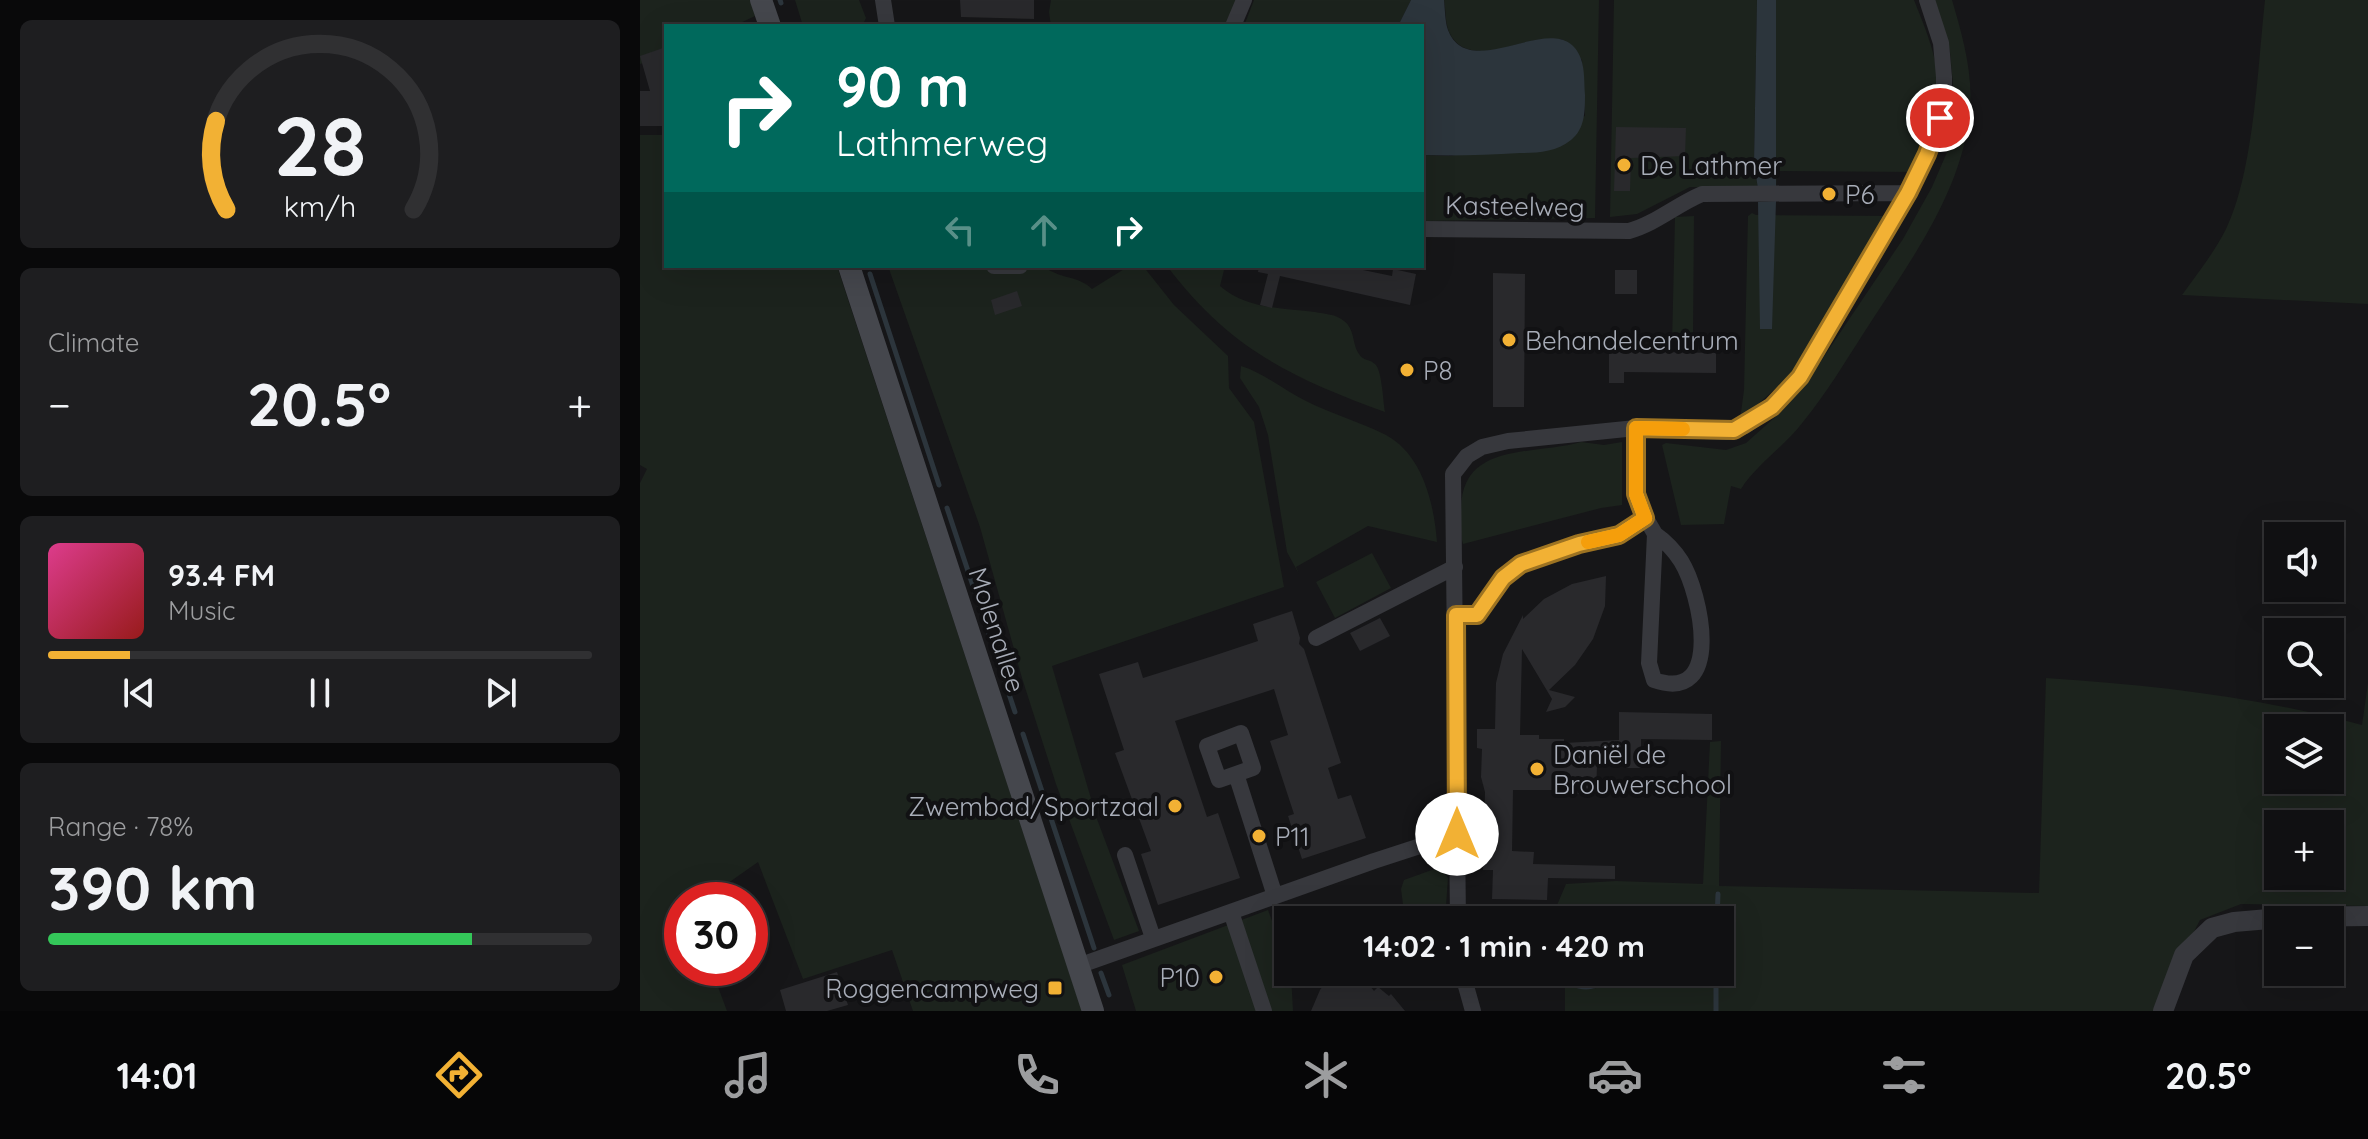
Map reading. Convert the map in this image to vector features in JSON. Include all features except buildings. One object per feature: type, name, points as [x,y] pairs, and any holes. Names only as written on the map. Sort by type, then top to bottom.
[{"type":"main road","points":[[761,0],[769,24]]},
{"type":"main road","name":"Molenallee","points":[[850,268],[1093,1011]]},
{"type":"street","points":[[883,0],[887,24]]},
{"type":"street","points":[[1234,24],[1244,0]]},
{"type":"street","points":[[1458,906],[1453,474],[1458,464],[1482,447],[1508,441],[1636,428],[1726,432],[1745,426],[1772,407],[1800,377],[1908,193],[1937,130],[1944,96],[1941,43],[1927,0]]},
{"type":"street","name":"Kasteelweg","points":[[1424,229],[1629,231],[1702,194],[1908,193]]},
{"type":"street","points":[[1636,428],[1636,494],[1655,534],[1682,562],[1698,614],[1701,652],[1698,670],[1678,685],[1654,680],[1649,663],[1655,534]]},
{"type":"street","points":[[1456,615],[1477,615],[1503,578],[1521,564],[1579,544],[1619,535],[1645,518]]},
{"type":"street","points":[[1316,638],[1455,567]]},
{"type":"street","points":[[1236,774],[1275,896]]},
{"type":"street","points":[[1078,966],[1457,834]]},
{"type":"street","points":[[1125,855],[1153,938]]},
{"type":"street","points":[[1231,912],[1264,1011]]},
{"type":"street","points":[[2163,1011],[2184,955],[2212,928],[2234,922],[2292,917],[2368,916]]},
{"type":"street","points":[[1466,986],[1473,1011]]},
{"type":"shaded area","points":[[640,0],[750,0],[755,16],[738,24],[664,24],[664,57],[640,64]]},
{"type":"shaded area","points":[[795,0],[859,0],[866,18],[863,24],[802,24]]},
{"type":"shaded area","points":[[1051,0],[1237,0],[1227,24],[1051,24]]},
{"type":"shaded area","points":[[1254,0],[1411,0],[1399,24],[1245,24]]},
{"type":"shaded area","points":[[1411,0],[1444,0],[1448,30],[1459,45],[1475,51],[1555,38],[1570,44],[1581,59],[1584,77],[1584,113],[1576,136],[1559,147],[1540,152],[1424,155],[1424,24],[1399,24]]},
{"type":"shaded area","points":[[1444,0],[1599,0],[1595,218],[1424,221],[1424,155],[1451,156],[1585,116],[1582,60],[1562,39],[1536,40],[1501,49],[1476,51],[1456,42],[1447,25]]},
{"type":"shaded area","points":[[1614,0],[1757,0],[1754,163],[1758,189],[1690,187],[1637,214],[1610,217]]},
{"type":"shaded area","points":[[1757,0],[1776,0],[1776,189],[1758,189],[1754,163]]},
{"type":"shaded area","points":[[1776,0],[1914,0],[1928,36],[1938,86],[1932,124],[1915,172],[1777,171],[1776,189]]},
{"type":"shaded area","points":[[1933,0],[1952,0],[1970,81],[1966,139],[1945,197],[1916,253],[1811,411],[1741,489],[1731,486],[1724,524],[1681,525],[1662,445],[1726,450],[1746,443],[1782,411],[1807,382],[1903,239],[1932,187],[1951,143],[1956,117],[1950,52]]},
{"type":"shaded area","points":[[2265,0],[2368,0],[2368,304],[2182,295],[2226,229],[2243,178],[2253,117]]},
{"type":"shaded area","points":[[640,135],[664,135],[664,268],[838,268],[1082,1011],[913,1011],[892,950],[803,979],[758,862],[730,882],[664,882],[664,986],[718,986],[727,1011],[640,1011],[640,483],[647,469],[640,465]]},
{"type":"shaded area","points":[[1776,201],[1772,329],[1760,329],[1758,202]]},
{"type":"shaded area","points":[[1752,213],[1896,216],[1792,374],[1740,420],[1744,390],[1748,216]]},
{"type":"shaded area","points":[[1694,216],[1693,336],[1691,342],[1672,344],[1675,217]]},
{"type":"shaded area","points":[[889,268],[1046,268],[1081,281],[1092,289],[1126,268],[1145,268],[1174,305],[1228,356],[1229,388],[1254,422],[1284,587],[1052,666],[1097,819],[1139,931],[1114,940],[1056,784],[1022,678],[980,527]]},
{"type":"shaded area","points":[[1169,268],[1224,268],[1220,286],[1241,299],[1341,319],[1348,324],[1361,356],[1377,367],[1385,412],[1320,386],[1264,357],[1214,319]]},
{"type":"shaded area","points":[[1241,366],[1306,401],[1376,430],[1399,444],[1418,468],[1424,482],[1433,512],[1437,542],[1368,526],[1296,567],[1299,574],[1287,552],[1268,435],[1259,407],[1240,378]]},
{"type":"shaded area","points":[[1581,442],[1604,445],[1622,442],[1622,505],[1463,544],[1461,512],[1464,489],[1472,473],[1486,462],[1502,456]]},
{"type":"shaded area","points":[[1372,553],[1391,588],[1335,618],[1316,582]]},
{"type":"shaded area","points":[[2046,678],[2206,694],[2318,714],[2264,714],[2264,794],[2344,794],[2344,720],[2362,725],[2368,683],[2368,906],[2241,904],[2200,920],[2160,1011],[1565,1011],[1565,986],[1588,989],[1602,986],[1734,986],[1734,906],[1557,906],[1566,884],[1616,881],[1703,884],[1710,742],[1721,741],[1719,886],[2039,893]]},
{"type":"shaded area","points":[[1440,867],[1448,878],[1446,906],[1403,906],[1401,889],[1404,880]]},
{"type":"shaded area","points":[[1268,910],[1274,926],[1274,986],[1292,986],[1293,1011],[1136,1011],[1122,965]]},
{"type":"shaded area","points":[[1572,986],[1601,986],[1589,989]]},
{"type":"waterway","points":[[870,274],[939,485]]},
{"type":"waterway","points":[[947,508],[1015,712]]},
{"type":"waterway","points":[[1023,734],[1094,948]]},
{"type":"waterway","points":[[1718,894],[1718,906]]},
{"type":"waterway","points":[[1101,973],[1109,995]]},
{"type":"waterway","points":[[1716,986],[1716,1011]]},
{"type":"slow traffic","points":[[1588,542],[1619,535],[1645,518],[1636,494],[1636,428],[1683,429]]},
{"type":"place","name":"De Lathmer","points":[[1624,165]]},
{"type":"place","name":"P6","points":[[1829,194]]},
{"type":"place","name":"Behandelcentrum","points":[[1509,340]]},
{"type":"place","name":"P8","points":[[1407,370]]},
{"type":"place","name":"Daniël de Brouwerschool","points":[[1537,769]]},
{"type":"place","name":"Zwembad/Sportzaal","points":[[1175,806]]},
{"type":"place","name":"P11","points":[[1259,836]]},
{"type":"place","name":"P10","points":[[1216,977]]},
{"type":"place","name":"Roggencampweg","points":[[1055,988]]},
{"type":"route","points":[[1457,834],[1456,615],[1477,615],[1503,578],[1521,564],[1579,544],[1619,535],[1645,518],[1636,494],[1636,428],[1726,432],[1745,426],[1785,394],[1800,377],[1908,193],[1940,118]]}]
